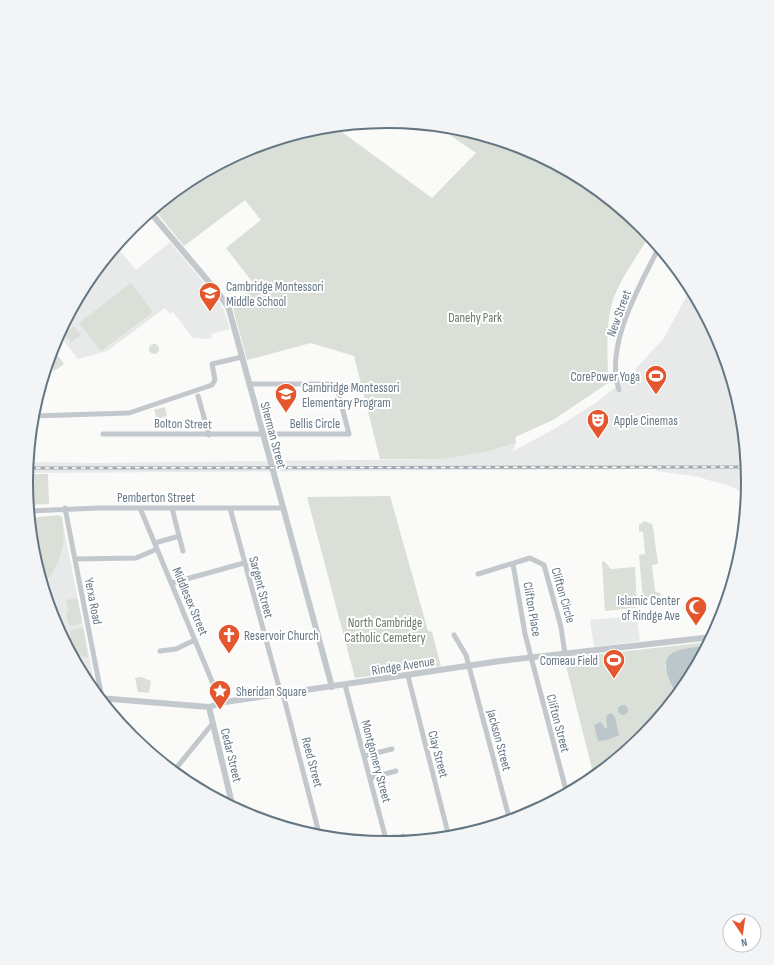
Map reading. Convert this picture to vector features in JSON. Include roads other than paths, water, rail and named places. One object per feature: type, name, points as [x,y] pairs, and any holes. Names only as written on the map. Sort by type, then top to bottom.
[{"type":"street","name":"Sherman Street","points":[[154,216],[226,304],[242,357],[332,687]]},
{"type":"street","name":"New Street","points":[[619,390],[616,362],[623,326],[634,296],[656,253]]},
{"type":"street","points":[[40,416],[122,413],[138,410],[212,385],[215,380],[212,364],[242,357]]},
{"type":"street","name":"Bellis Circle","points":[[249,384],[336,384],[349,434],[262,434]]},
{"type":"street","points":[[198,396],[209,435]]},
{"type":"street","name":"Bolton Street","points":[[103,434],[262,434]]},
{"type":"street","name":"Pemberton Street","points":[[34,511],[65,508],[282,508]]},
{"type":"street","name":"Yerxa Road","points":[[65,508],[100,690]]},
{"type":"street","name":"Middlesex Street","points":[[140,508],[222,703]]},
{"type":"street","points":[[172,508],[183,551]]},
{"type":"street","name":"Sargent Street","points":[[230,508],[244,563],[282,694]]},
{"type":"street","points":[[155,543],[179,536]]},
{"type":"street","points":[[75,559],[136,558],[157,549]]},
{"type":"street","name":"Clifton Circle","points":[[478,574],[532,558],[544,565],[562,627],[565,654]]},
{"type":"street","points":[[172,583],[244,563]]},
{"type":"street","name":"Clifton Place","points":[[513,564],[521,614],[531,657]]},
{"type":"street","name":"Jackson Street","points":[[454,635],[463,648],[469,666],[508,815]]},
{"type":"street","name":"Rindge Avenue","points":[[106,698],[209,707],[222,703],[531,657],[705,638]]},
{"type":"street","points":[[160,651],[176,649],[195,640]]},
{"type":"street","name":"Clifton Street","points":[[531,657],[565,788]]},
{"type":"street","name":"Clay Street","points":[[408,676],[448,831]]},
{"type":"street","name":"Montgomery Street","points":[[345,685],[385,836]]},
{"type":"street","name":"Reed Street","points":[[282,694],[318,830]]},
{"type":"street","name":"Cedar Street","points":[[209,707],[231,801]]},
{"type":"street","points":[[177,767],[213,723]]},
{"type":"street","points":[[364,756],[392,749]]},
{"type":"street","points":[[370,778],[396,771]]},
{"type":"railway","points":[[34,468],[740,467]]},
{"type":"place","name":"Cambridge Montessori Middle School","points":[[210,312]]},
{"type":"place","name":"CorePower Yoga","points":[[656,396]]},
{"type":"place","name":"Cambridge Montessori Elementary Program","points":[[286,414]]},
{"type":"place","name":"Apple Cinemas","points":[[598,440]]},
{"type":"place","name":"Islamic Center of Rindge Ave","points":[[696,626]]},
{"type":"place","name":"Reservoir Church","points":[[229,654]]},
{"type":"place","name":"Comeau Field","points":[[614,680]]},
{"type":"place","name":"Sheridan Square","points":[[220,710]]},
{"type":"park label","name":"Danehy Park","points":[[475,317]]},
{"type":"park label","name":"North Cambridge Catholic Cemetery","points":[[385,630]]}]
